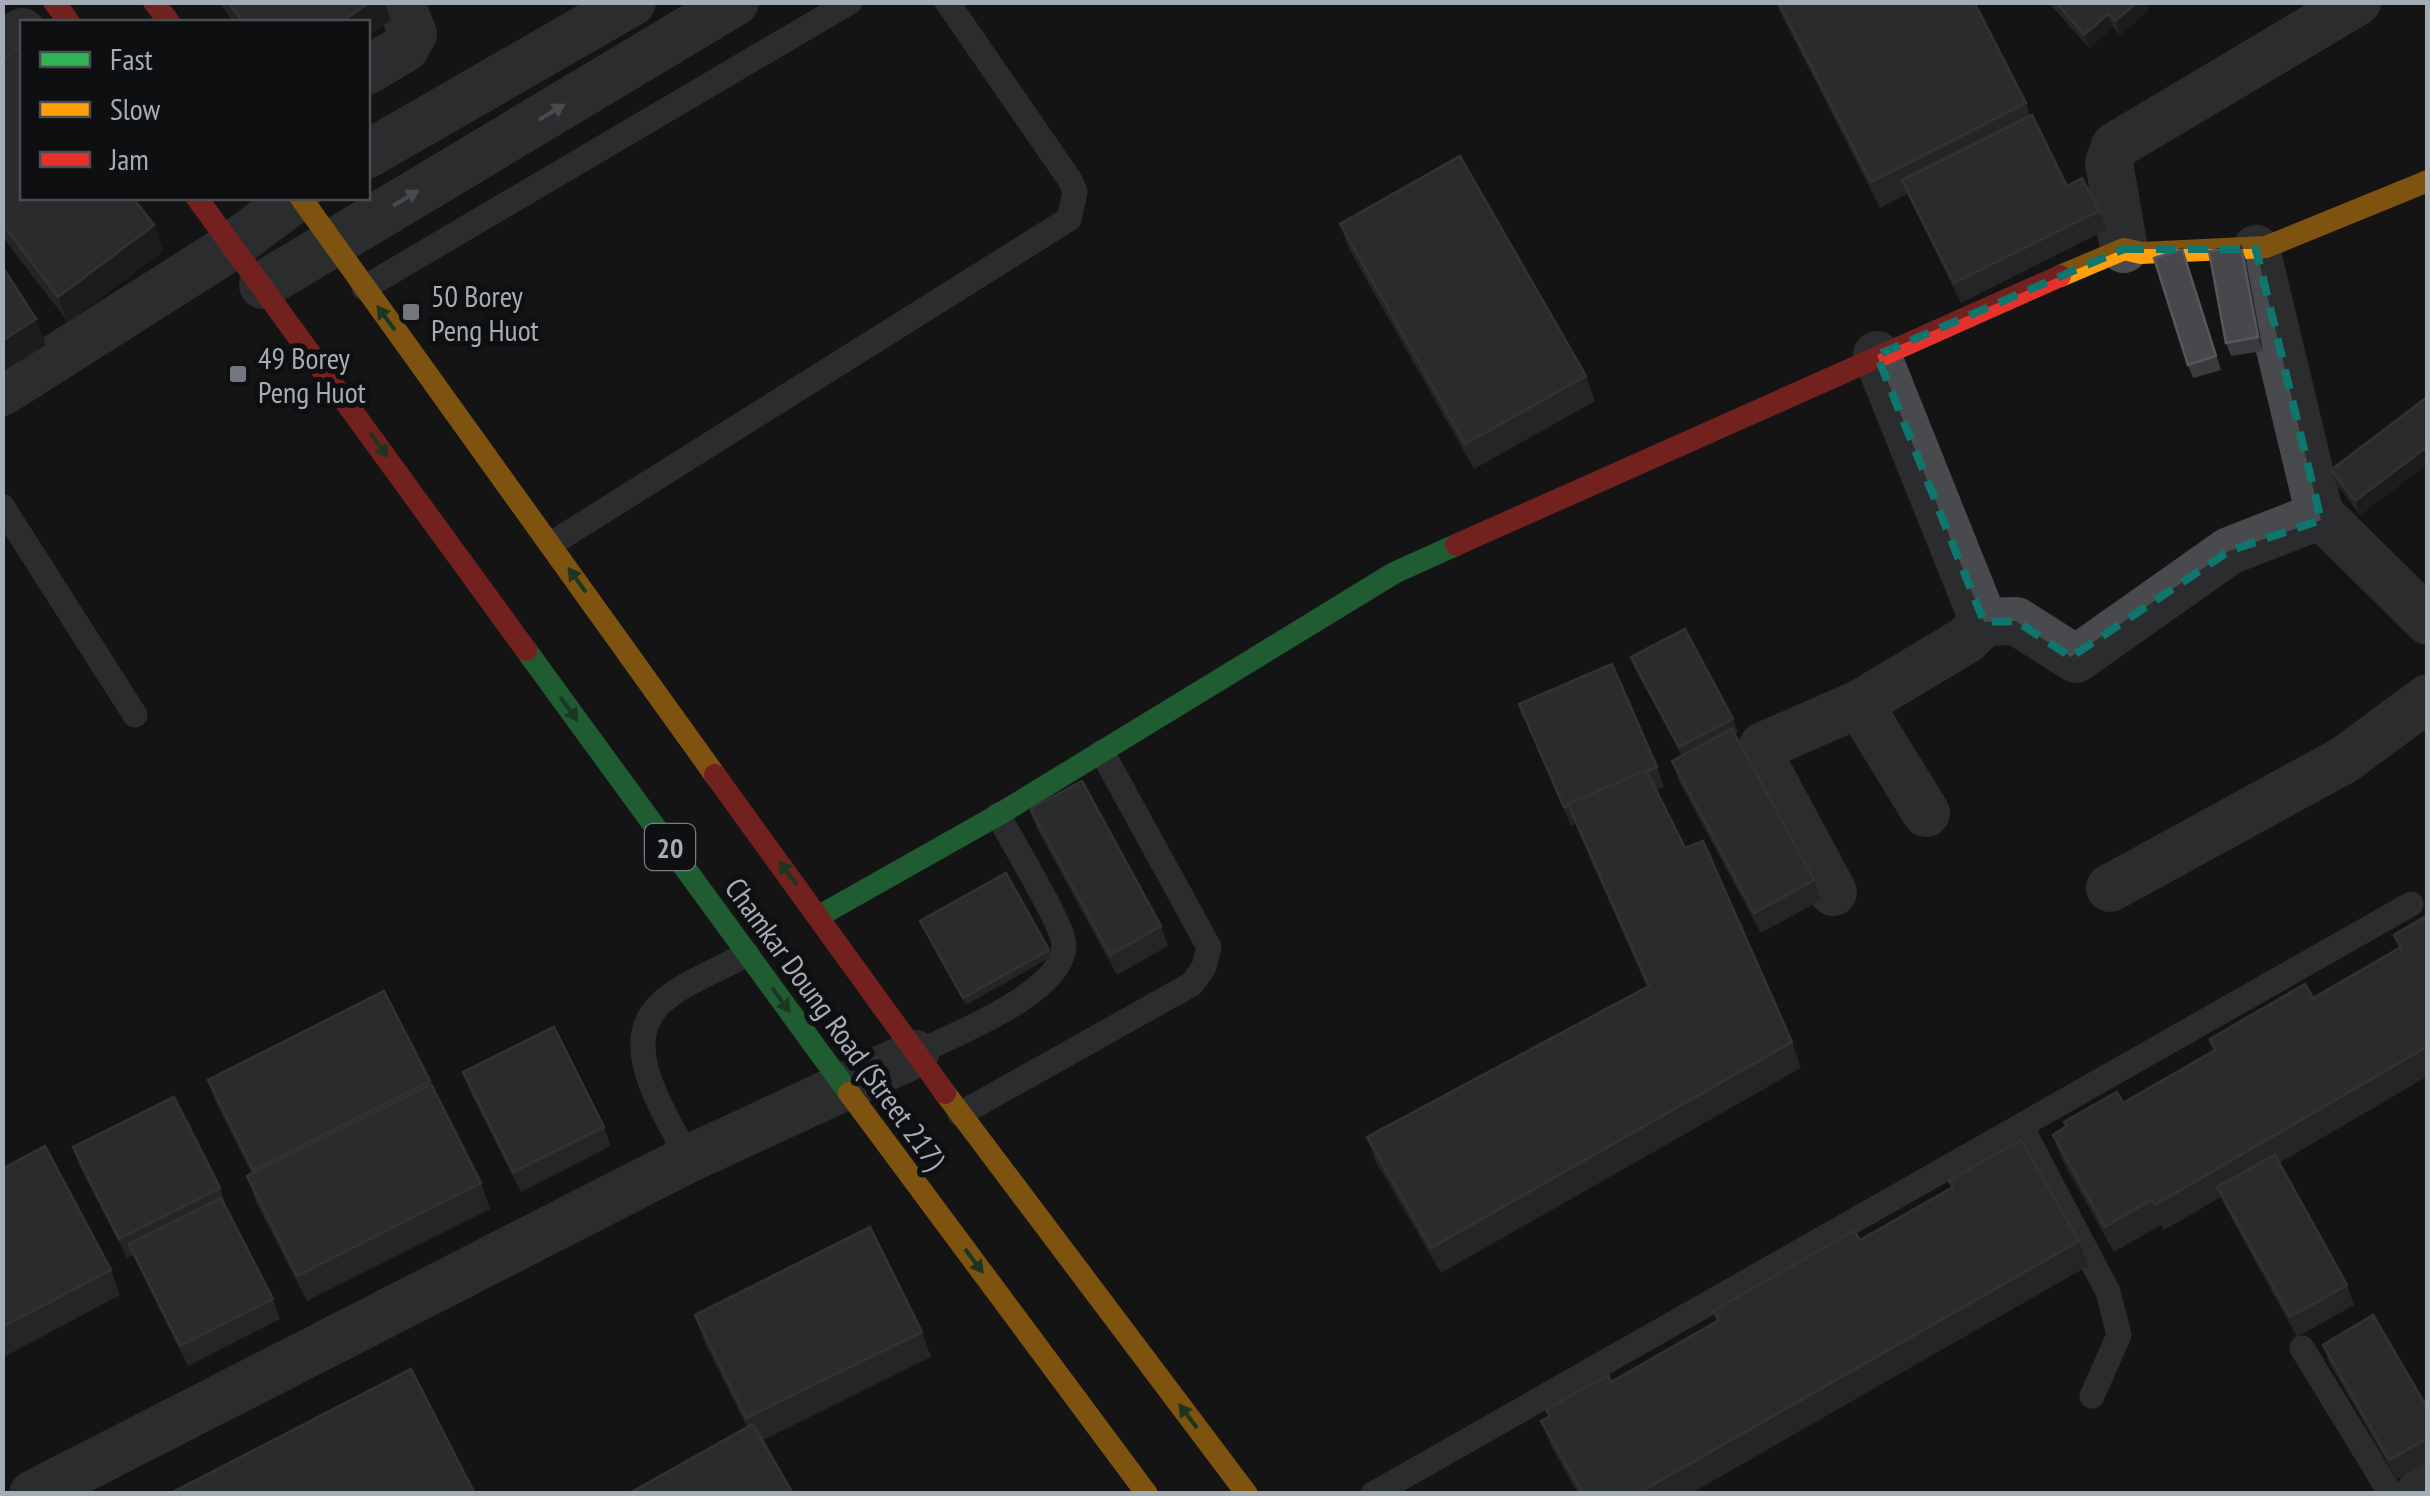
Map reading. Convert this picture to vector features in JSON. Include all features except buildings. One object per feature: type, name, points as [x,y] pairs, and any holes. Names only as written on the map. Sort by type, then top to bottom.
[{"type":"main road","points":[[818,916],[998,815],[1394,572],[1876,354],[2124,250],[2142,253],[2256,249],[2428,181]]},
{"type":"main road","name":"Chamkar Doung Road (Street 217)","points":[[198,200],[844,1087],[1147,1494]]},
{"type":"main road","name":"Chamkar Doung Road (Street 217)","points":[[300,200],[915,1054],[1247,1494]]},
{"type":"street","points":[[370,69],[404,48],[413,34],[400,2]]},
{"type":"street","points":[[370,153],[632,2]]},
{"type":"street","points":[[263,285],[735,2]]},
{"type":"street","points":[[2124,250],[2109,164],[2115,146],[2357,2]]},
{"type":"street","points":[[2,392],[232,246],[296,200]]},
{"type":"street","points":[[2256,249],[2321,520],[2428,621]]},
{"type":"street","points":[[1876,354],[1984,622]]},
{"type":"street","points":[[1832,892],[1761,753],[1769,741],[1860,704],[1966,640],[1984,622],[2016,621],[2071,657],[2081,657],[2229,551],[2311,519],[2321,520]]},
{"type":"street","points":[[2110,888],[2344,760],[2428,698]]},
{"type":"street","points":[[1860,704],[1926,813]]},
{"type":"street","points":[[33,1494],[688,1159],[915,1054]]},
{"type":"street","points":[[2419,1494],[2428,1486]]},
{"type":"lane","points":[[364,288],[850,2]]},
{"type":"lane","points":[[551,544],[1069,218],[1075,192],[1070,180],[948,2]]},
{"type":"lane","points":[[2,506],[135,716]]},
{"type":"lane","points":[[960,1114],[1192,984],[1204,968],[1209,948],[1102,752]]},
{"type":"lane","points":[[915,1054],[1042,988],[1060,966],[1064,942],[998,815]]},
{"type":"lane","points":[[1374,1494],[2411,904]]},
{"type":"lane","points":[[688,1159],[642,1061],[642,1033],[660,1005],[747,954]]},
{"type":"lane","points":[[2021,1126],[2108,1292],[2116,1320],[2119,1334],[2092,1396]]},
{"type":"lane","points":[[2302,1348],[2391,1494]]},
{"type":"highlighted area","points":[[2124,249],[2256,249],[2321,520],[2229,551],[2071,657],[2016,621],[1984,622],[1877,355]]},
{"type":"traffic: fast","points":[[819,916],[998,815],[1394,573],[1456,545]]},
{"type":"traffic: fast","points":[[526,650],[849,1093]]},
{"type":"traffic: slow","points":[[2060,276],[2124,249],[2141,253],[2266,247],[2428,181]]},
{"type":"traffic: slow","points":[[302,200],[715,775]]},
{"type":"traffic: slow","points":[[849,1093],[1147,1494]]},
{"type":"traffic: slow","points":[[945,1093],[1247,1494]]},
{"type":"traffic: jam","points":[[54,2],[68,20]]},
{"type":"traffic: jam","points":[[154,2],[168,20]]},
{"type":"traffic: jam","points":[[198,200],[526,650]]},
{"type":"traffic: jam","points":[[1456,545],[2060,276]]},
{"type":"traffic: jam","points":[[715,775],[945,1093]]},
{"type":"place","name":"50 Borey Peng Huot","points":[[411,312]]},
{"type":"place","name":"49 Borey Peng Huot","points":[[238,374]]}]
